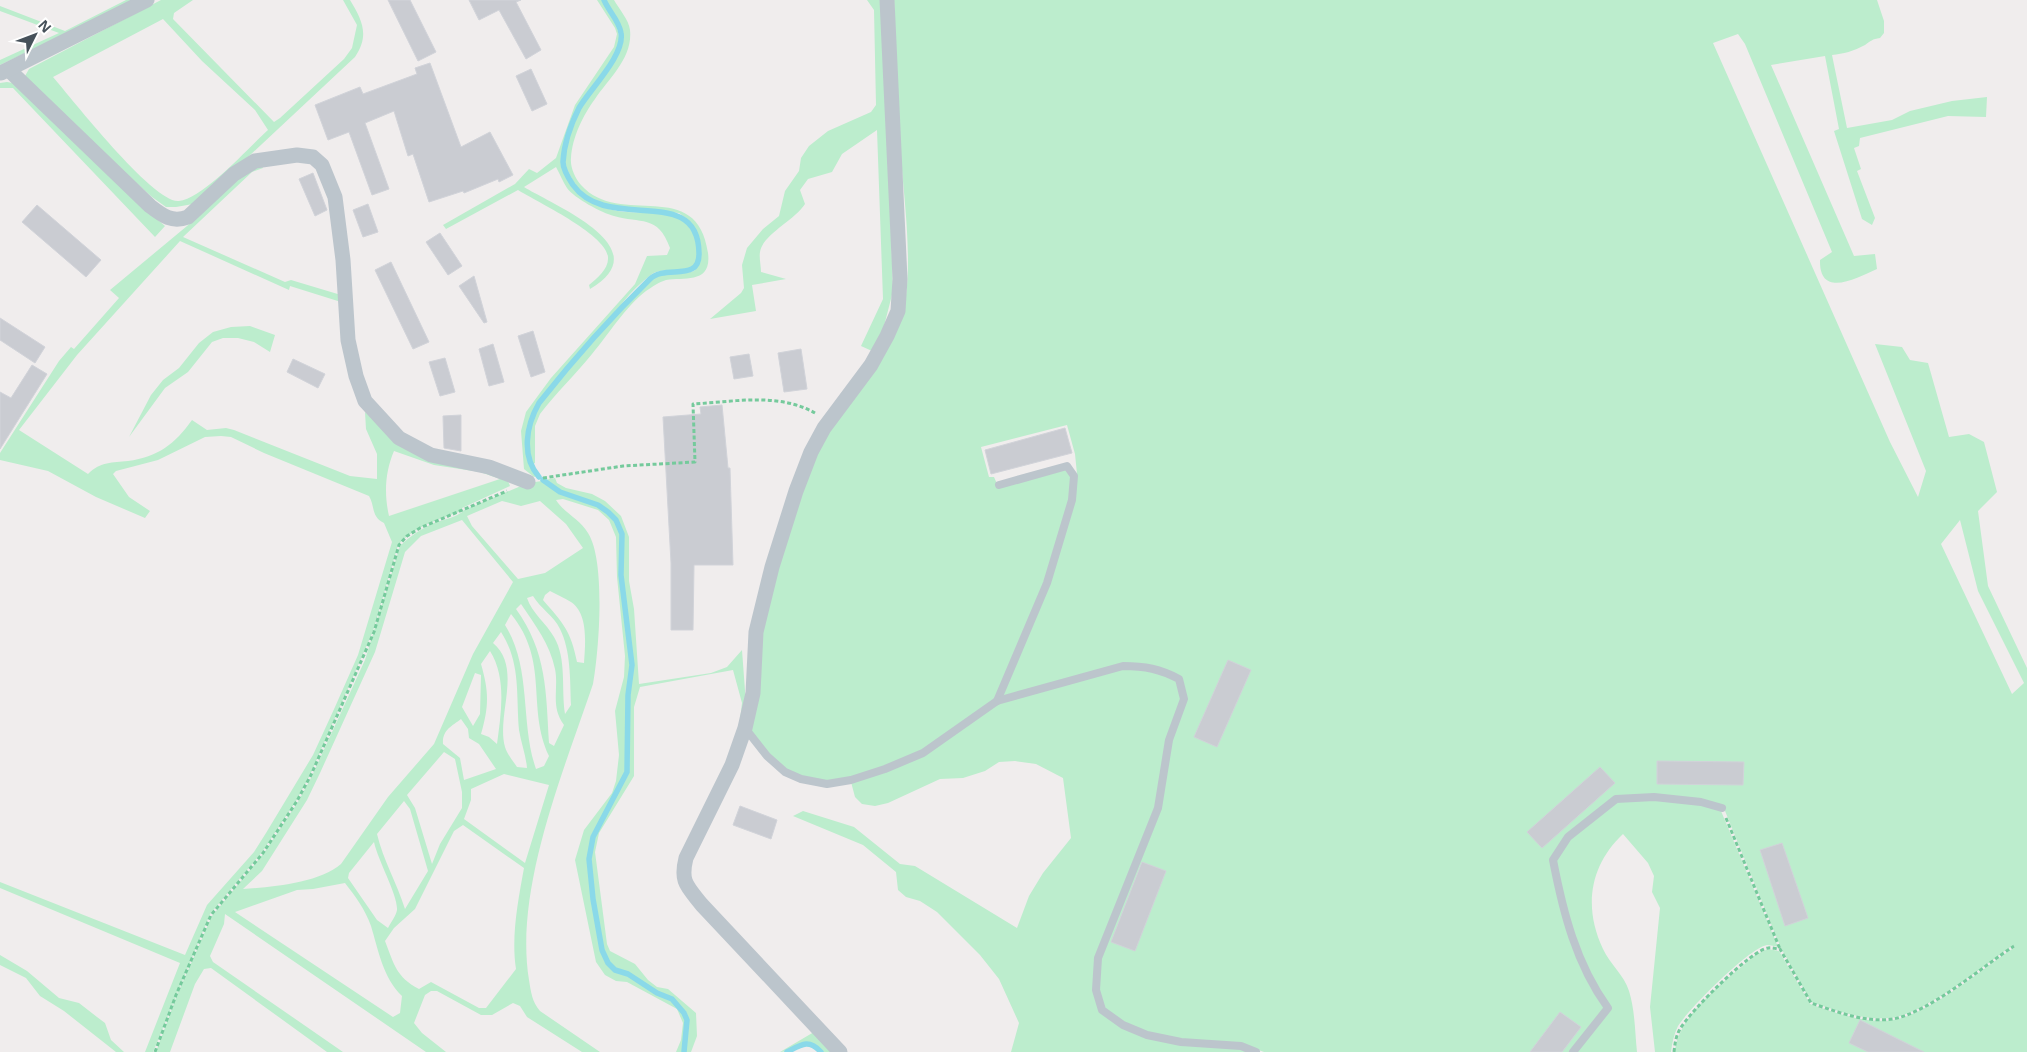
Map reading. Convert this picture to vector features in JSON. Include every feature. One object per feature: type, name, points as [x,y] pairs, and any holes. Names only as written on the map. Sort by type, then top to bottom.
[{"type":"street","points":[[147,0],[5,72],[150,206],[167,219],[179,220],[188,216],[234,174],[255,161],[297,155],[312,157],[322,165],[335,197],[343,260],[348,340],[356,376],[365,401],[399,438],[431,455],[490,467],[528,482]]},
{"type":"street","points":[[840,1052],[702,905],[690,889],[682,873],[686,858],[732,765],[745,728],[753,693],[756,632],[772,568],[811,452],[829,422],[871,365],[898,311],[900,279],[887,0]]},
{"type":"lane","points":[[997,701],[1047,583],[1072,500],[1074,476],[1067,466],[999,485]]},
{"type":"lane","points":[[745,728],[767,756],[785,772],[801,779],[827,784],[851,780],[885,769],[923,753],[997,701],[1123,666],[1142,666],[1162,670],[1179,679],[1184,699],[1168,740],[1158,808],[1098,958],[1096,990],[1102,1010],[1123,1025],[1147,1035],[1181,1042],[1241,1046],[1256,1052]]},
{"type":"lane","points":[[1573,1052],[1608,1008],[1592,987],[1575,946],[1560,898],[1553,860],[1568,837],[1616,799],[1654,797],[1701,802],[1722,808]]},
{"type":"path","points":[[155,1052],[176,995],[211,915],[263,853],[297,801],[311,775],[370,641],[399,545],[407,536],[420,528],[528,482],[623,466],[695,462],[693,404],[779,400],[799,404],[829,422]]},
{"type":"path","points":[[1722,808],[1780,949],[1811,1003],[1848,1015],[1872,1019],[1893,1019],[1917,1010],[2014,946]]},
{"type":"path","points":[[1674,1052],[1680,1028],[1702,1002],[1754,954],[1768,948],[1780,949]]},
{"type":"green space","points":[[126,0],[135,0],[0,65],[0,60],[59,33],[0,11],[0,6],[65,31]]},
{"type":"green space","points":[[161,0],[193,0],[174,13],[173,19],[274,122],[344,59],[352,48],[357,25],[343,0],[350,0],[363,28],[362,42],[355,57],[231,173],[193,204],[176,207],[166,207],[152,197],[75,128],[25,76],[29,69]],"holes":[[[163,19],[202,61],[255,110],[268,130],[213,182],[189,198],[179,201],[167,197],[151,186],[133,169],[53,77]]]},
{"type":"green space","points":[[597,0],[603,0],[614,21],[618,32],[619,45],[579,106],[565,138],[564,168],[568,181],[577,192],[591,202],[609,209],[677,215],[691,230],[699,248],[699,255],[694,266],[689,269],[684,271],[657,272],[644,280],[615,311],[596,336],[538,402],[530,420],[526,440],[528,459],[531,468],[537,476],[534,477],[524,469],[521,431],[526,412],[551,378],[635,284],[647,256],[667,255],[670,248],[665,237],[654,225],[609,214],[589,205],[576,196],[567,188],[556,167],[524,187],[578,217],[596,230],[609,244],[614,259],[609,274],[590,289],[589,285],[602,273],[607,265],[608,257],[604,248],[584,229],[518,190],[446,229],[443,225],[515,184],[529,169],[537,173],[556,158],[575,105],[614,47],[617,34],[615,28]]},
{"type":"green space","points":[[606,0],[614,0],[626,18],[630,30],[630,40],[624,59],[582,119],[573,143],[571,165],[573,172],[581,185],[597,197],[616,203],[673,209],[689,216],[701,229],[708,253],[708,263],[706,270],[696,277],[666,280],[656,285],[639,297],[624,313],[592,354],[540,414],[535,426],[535,463],[531,465],[530,433],[534,416],[552,389],[627,303],[653,277],[667,272],[687,273],[694,271],[700,263],[700,247],[695,231],[687,219],[679,213],[629,209],[596,202],[578,190],[564,164],[568,140],[580,110],[622,46],[623,35],[620,26]]},
{"type":"green space","points":[[867,0],[883,0],[893,291],[883,330],[872,351],[861,346],[883,299],[877,130],[842,154],[832,172],[808,179],[800,190],[805,204],[762,245],[760,252],[761,272],[786,279],[752,285],[756,311],[710,319],[741,293],[744,288],[742,265],[747,248],[763,229],[779,216],[785,191],[799,171],[801,158],[809,146],[828,131],[871,112],[876,105],[874,10]]},
{"type":"green space","points":[[894,0],[1877,0],[1884,21],[1884,33],[1880,38],[1853,51],[1832,55],[1847,128],[1892,120],[1910,111],[1952,101],[1987,97],[1986,117],[1948,116],[1860,138],[1859,146],[1854,148],[1861,169],[1857,171],[1875,218],[1872,225],[1862,219],[1834,131],[1839,129],[1825,56],[1771,65],[1854,256],[1875,254],[1877,269],[1850,280],[1832,282],[1826,279],[1821,272],[1820,260],[1832,252],[1745,44],[1738,34],[1713,43],[1890,442],[1918,497],[1926,471],[1875,344],[1902,347],[1910,360],[1928,363],[1949,437],[1969,434],[1984,442],[1997,492],[1978,511],[1988,586],[2027,668],[2027,1052],[1675,1052],[1678,1038],[1694,1011],[1719,986],[1755,955],[1768,949],[1779,951],[1810,1004],[1851,1017],[1882,1021],[1908,1016],[1923,1009],[1956,989],[2015,947],[2013,945],[1936,999],[1904,1015],[1890,1018],[1870,1018],[1840,1012],[1811,1002],[1781,948],[1723,806],[1701,799],[1654,794],[1615,796],[1566,835],[1550,860],[1558,899],[1569,937],[1584,974],[1604,1008],[1570,1052],[1264,1052],[1242,1044],[1182,1039],[1148,1032],[1124,1023],[1104,1008],[1099,990],[1101,959],[1160,809],[1171,741],[1186,699],[1181,678],[1153,666],[1123,663],[1000,698],[1048,584],[1074,501],[1077,474],[1075,454],[1067,425],[981,447],[989,477],[994,477],[998,486],[1066,468],[1073,477],[1071,499],[1044,582],[996,699],[922,750],[884,766],[850,777],[827,781],[802,776],[786,770],[769,754],[749,729],[756,704],[761,635],[768,599],[795,504],[814,454],[820,442],[897,330],[907,289],[908,239],[900,145]],"holes":[[[1960,520],[1978,591],[2024,683],[2012,694],[1941,544]]]},
{"type":"green space","points":[[0,83],[13,83],[165,226],[155,237],[13,88],[0,88]]},
{"type":"green space","points":[[262,165],[263,168],[252,172],[183,237],[285,282],[291,280],[341,295],[341,302],[290,286],[289,290],[180,241],[77,355],[19,430],[88,474],[102,465],[139,459],[157,453],[179,436],[192,420],[207,430],[226,428],[234,430],[350,476],[377,479],[377,454],[366,429],[365,412],[398,442],[508,481],[510,486],[462,508],[459,512],[426,525],[411,533],[398,545],[373,631],[310,775],[296,801],[262,852],[210,914],[153,1052],[145,1052],[180,963],[0,888],[0,882],[185,955],[207,905],[254,852],[313,755],[358,655],[392,542],[384,523],[375,514],[369,496],[264,453],[231,437],[205,437],[158,460],[116,471],[113,474],[129,497],[150,511],[145,518],[96,497],[48,471],[0,460],[0,453],[59,361],[71,347],[74,349],[119,298],[110,290],[187,226],[239,176]],"holes":[[[394,451],[434,465],[480,472],[500,479],[389,516],[386,500],[386,483]]]},
{"type":"green space","points":[[250,326],[275,335],[270,352],[254,342],[238,338],[223,338],[212,342],[188,372],[165,388],[129,437],[151,395],[163,380],[179,368],[199,343],[213,332],[231,327]]},
{"type":"green space","points":[[555,478],[557,483],[566,488],[592,494],[605,501],[621,516],[629,537],[629,581],[634,609],[639,684],[711,673],[727,667],[742,650],[746,704],[738,737],[742,703],[733,670],[640,687],[634,707],[634,776],[599,833],[595,852],[607,944],[610,951],[635,964],[648,980],[657,987],[668,989],[696,1013],[697,1036],[691,1052],[685,1052],[689,1019],[686,1012],[672,998],[657,992],[628,973],[616,969],[609,962],[603,950],[594,899],[590,859],[594,837],[629,773],[630,695],[633,665],[623,575],[623,534],[617,519],[609,510],[599,504],[561,491],[544,480]]},
{"type":"green space","points":[[542,481],[560,493],[598,506],[615,521],[620,534],[620,575],[631,665],[627,695],[626,772],[591,836],[588,859],[591,899],[600,951],[606,964],[614,971],[627,975],[656,994],[671,1000],[678,1007],[686,1020],[683,1052],[676,1052],[681,1040],[683,1023],[677,1009],[627,982],[616,981],[605,975],[596,962],[575,860],[584,830],[612,793],[616,781],[619,755],[615,711],[624,677],[625,656],[617,577],[616,537],[609,520],[598,510],[563,499],[556,500],[563,509],[585,528],[594,546],[599,584],[599,629],[593,684],[544,830],[529,907],[526,945],[530,989],[537,1008],[600,1052],[582,1052],[527,1017],[520,1006],[513,1003],[492,1015],[481,1015],[437,991],[431,991],[425,995],[414,1023],[422,1033],[446,1052],[426,1052],[225,914],[224,924],[210,956],[213,962],[343,1052],[327,1052],[211,968],[204,969],[195,984],[170,1052],[156,1052],[177,995],[212,916],[264,853],[298,802],[312,776],[365,660],[400,546],[429,525],[454,517],[464,510],[528,483]],"holes":[[[502,501],[521,506],[540,501],[566,524],[583,548],[545,573],[518,579],[472,526],[467,516]],[[462,520],[513,582],[473,654],[434,744],[388,797],[341,864],[320,876],[308,880],[243,889],[262,871],[307,800],[375,652],[405,552],[421,536]],[[550,591],[571,602],[581,614],[585,631],[584,663],[577,662],[572,642],[561,622],[543,600]],[[533,596],[557,624],[564,638],[569,666],[571,705],[565,714],[561,655],[551,632],[532,608],[527,598]],[[521,604],[537,627],[553,660],[556,676],[557,711],[564,725],[554,746],[549,743],[543,673],[534,641],[516,609]],[[511,614],[523,632],[530,650],[534,667],[542,738],[549,756],[544,766],[536,769],[528,733],[519,659],[505,625]],[[501,632],[512,655],[515,667],[519,730],[527,768],[517,767],[505,747],[503,734],[508,678],[502,653],[493,643]],[[490,651],[499,673],[501,684],[501,709],[497,744],[489,737],[481,734],[487,707],[486,683],[481,664]],[[475,673],[481,675],[480,714],[473,726],[462,707]],[[461,719],[468,729],[469,738],[479,744],[496,769],[464,780],[460,758],[443,744],[444,735],[451,726]],[[444,752],[455,759],[462,792],[462,808],[440,844],[432,864],[415,808],[407,795]],[[504,774],[549,785],[525,863],[464,819],[471,800],[471,789]],[[404,801],[410,809],[428,871],[405,909],[377,834]],[[463,825],[524,868],[514,944],[516,969],[486,1008],[479,1008],[431,982],[419,989],[405,980],[397,969],[385,941],[394,928],[415,909],[454,831]],[[374,842],[394,896],[397,910],[388,928],[377,920],[348,878],[349,873]],[[345,883],[366,914],[386,972],[390,981],[402,996],[400,1013],[393,1017],[235,912],[297,890]]]},
{"type":"green space","points":[[1124,668],[1161,673],[1176,681],[1181,699],[1155,807],[1095,958],[1100,1011],[1146,1038],[1241,1049],[1249,1052],[1011,1052],[1019,1023],[999,979],[980,955],[937,912],[920,901],[906,897],[898,890],[896,872],[863,845],[793,816],[803,811],[854,827],[900,864],[915,866],[1017,928],[1029,896],[1043,873],[1071,838],[1063,778],[1036,764],[1015,761],[999,762],[985,771],[963,778],[940,779],[888,803],[875,806],[862,804],[855,797],[851,782],[886,772],[998,704]]},
{"type":"green space","points":[[1654,799],[1700,804],[1721,811],[1778,947],[1767,945],[1758,949],[1734,968],[1706,994],[1678,1026],[1671,1052],[1655,1052],[1650,1007],[1660,908],[1652,892],[1654,876],[1648,863],[1623,834],[1603,859],[1597,873],[1593,887],[1593,918],[1603,949],[1624,980],[1629,991],[1634,1014],[1637,1052],[1576,1052],[1611,1008],[1590,974],[1575,938],[1564,900],[1556,861],[1570,839],[1617,802]]},
{"type":"green space","points":[[0,955],[27,971],[59,998],[79,1003],[105,1023],[111,1040],[124,1052],[116,1052],[64,1011],[40,996],[26,978],[0,965]]},
{"type":"green space","points":[[814,1032],[833,1052],[823,1052],[811,1043],[806,1042],[787,1051],[780,1052]]},
{"type":"building","points":[[388,0],[410,0],[436,52],[418,61]]},
{"type":"building","points":[[469,0],[521,0],[516,2],[541,50],[526,59],[499,10],[479,20]]},
{"type":"building","points":[[430,63],[461,147],[490,132],[513,175],[499,182],[498,179],[464,193],[463,191],[429,202],[413,154],[408,156],[394,111],[365,123],[389,189],[372,195],[349,132],[328,140],[315,105],[360,87],[363,94],[417,74],[415,68]]},
{"type":"building","points":[[531,69],[547,104],[532,111],[516,76]]},
{"type":"building","points":[[313,173],[327,210],[315,216],[299,179]]},
{"type":"building","points":[[368,204],[378,232],[363,237],[353,210]]},
{"type":"building","points":[[37,205],[101,260],[86,277],[22,222]]},
{"type":"building","points":[[440,233],[462,266],[448,275],[426,242]]},
{"type":"building","points":[[391,262],[429,342],[413,349],[375,270]]},
{"type":"building","points":[[474,276],[487,322],[484,323],[459,286]]},
{"type":"building","points":[[0,318],[45,347],[35,363],[0,340]]},
{"type":"building","points":[[533,331],[545,372],[531,377],[518,336]]},
{"type":"building","points":[[493,344],[504,382],[489,386],[479,349]]},
{"type":"building","points":[[801,349],[807,389],[784,392],[778,353]]},
{"type":"building","points":[[749,354],[753,376],[734,379],[730,357]]},
{"type":"building","points":[[445,358],[455,392],[440,396],[429,362]]},
{"type":"building","points":[[293,359],[325,374],[318,388],[287,372]]},
{"type":"building","points":[[32,365],[47,374],[0,449],[0,392],[11,398]]},
{"type":"building","points":[[722,405],[728,468],[730,468],[733,565],[694,565],[693,630],[671,630],[671,563],[663,417],[701,414],[700,407]]},
{"type":"building","points":[[461,415],[461,451],[444,448],[443,416]]},
{"type":"building","points":[[1065,428],[1072,453],[991,474],[985,450]]},
{"type":"building","points":[[1228,660],[1251,670],[1217,747],[1194,737]]},
{"type":"building","points":[[1657,761],[1744,762],[1743,785],[1657,784]]},
{"type":"building","points":[[1600,767],[1615,783],[1542,848],[1527,832]]},
{"type":"building","points":[[740,806],[777,820],[771,839],[733,825]]},
{"type":"building","points":[[1782,843],[1808,918],[1785,926],[1760,850]]},
{"type":"building","points":[[1142,862],[1166,871],[1135,951],[1111,942]]},
{"type":"building","points":[[1560,1012],[1581,1027],[1562,1052],[1530,1052]]},
{"type":"building","points":[[1860,1020],[1924,1052],[1868,1052],[1849,1043]]},
{"type":"waterway","points":[[539,477],[533,469],[527,441],[531,421],[539,403],[593,339],[650,279],[656,275],[694,268],[698,262],[699,253],[695,232],[684,219],[668,213],[607,206],[588,199],[573,185],[566,174],[563,162],[565,148],[576,114],[584,100],[606,72],[621,42],[618,24],[604,0]]},
{"type":"waterway","points":[[543,480],[560,492],[598,505],[616,520],[622,534],[621,575],[632,665],[628,695],[627,772],[593,837],[589,859],[593,899],[602,950],[608,963],[615,970],[628,974],[657,993],[672,999],[684,1013],[687,1020],[684,1052]]},
{"type":"waterway","points":[[787,1052],[805,1044],[813,1045],[821,1052]]}]
